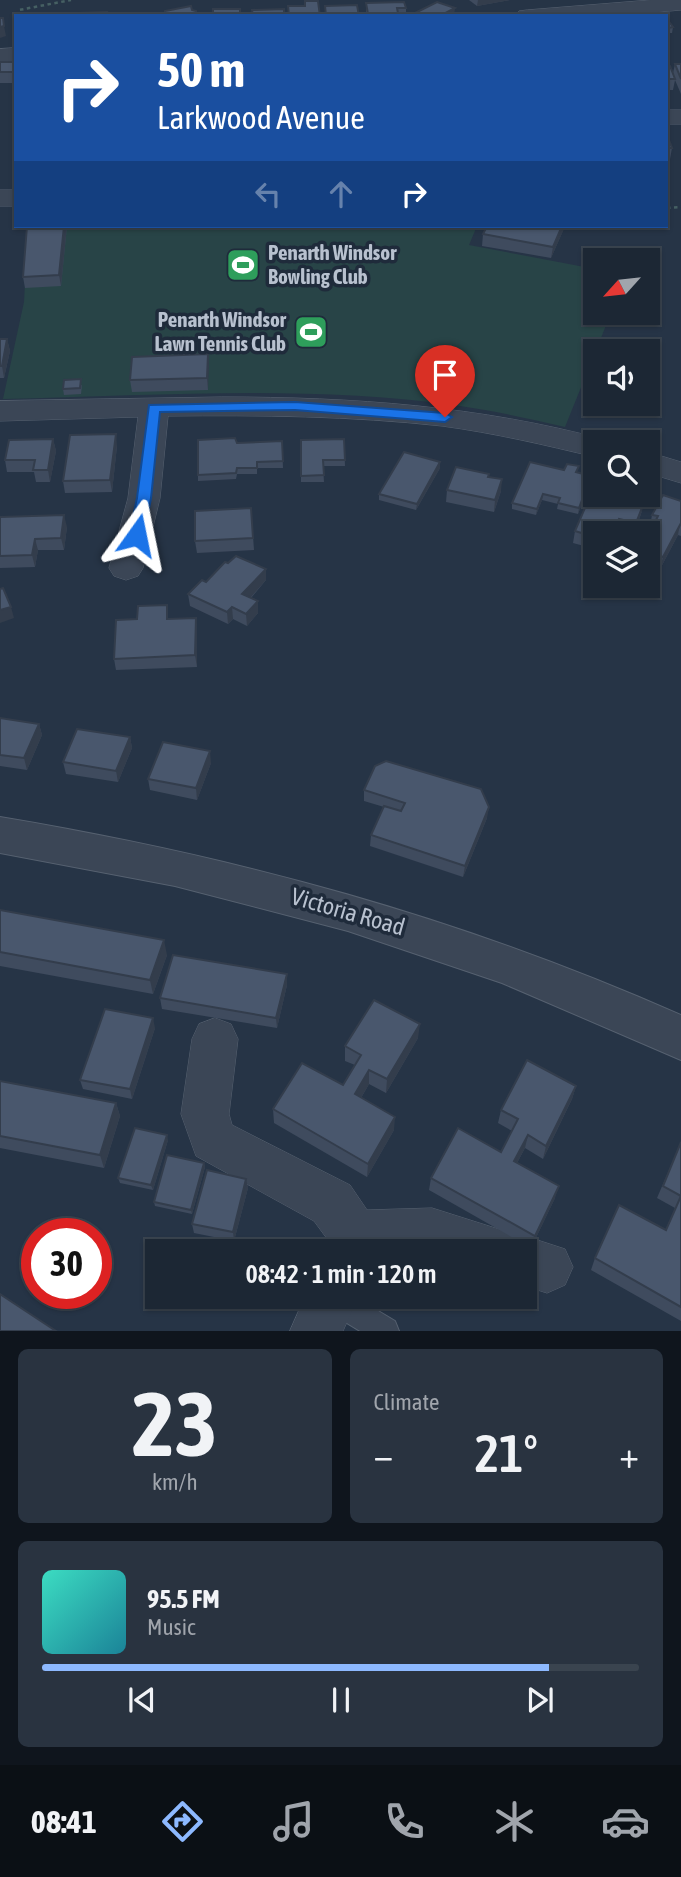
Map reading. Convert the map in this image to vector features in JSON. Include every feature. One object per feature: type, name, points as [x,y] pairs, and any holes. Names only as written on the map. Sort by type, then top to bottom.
[{"type":"street","points":[[553,14],[681,4]]},
{"type":"street","points":[[0,411],[275,406],[401,413],[500,426],[583,444]]},
{"type":"street","points":[[126,568],[144,498],[154,408]]},
{"type":"street","points":[[660,466],[681,472]]},
{"type":"street","name":"Victoria Road","points":[[0,835],[124,856],[230,878],[423,933],[639,1018],[681,1038]]},
{"type":"street","points":[[215,1039],[205,1114],[214,1140],[332,1203],[350,1239]]},
{"type":"street","points":[[388,1239],[432,1233],[452,1239]]},
{"type":"lane","points":[[326,1309],[385,1331]]},
{"type":"path","points":[[19,14],[19,10],[71,0]]},
{"type":"green space","name":"Penarth Windsor Lawn Tennis Club","points":[[28,228],[476,228],[469,245],[583,267],[583,326],[606,326],[601,339],[583,339],[583,382],[565,427],[460,406],[346,395],[232,393],[3,399],[24,302]]},
{"type":"building","points":[[305,1],[318,1],[320,14],[289,14],[288,6],[305,6]]},
{"type":"building","points":[[404,2],[406,8],[397,8],[398,13],[368,14],[366,3]]},
{"type":"building","points":[[437,2],[455,8],[444,14],[413,14]]},
{"type":"building","points":[[357,5],[359,14],[326,14],[325,6]]},
{"type":"building","points":[[191,6],[196,14],[165,14],[165,11]]},
{"type":"building","points":[[213,9],[240,9],[240,14],[213,14]]},
{"type":"building","points":[[284,9],[284,14],[253,14],[252,10]]},
{"type":"building","points":[[107,12],[106,14],[79,13]]},
{"type":"building","points":[[0,62],[14,62],[14,72],[0,72]]},
{"type":"building","points":[[675,64],[681,64],[681,79]]},
{"type":"building","points":[[668,66],[670,66],[675,79],[668,79]]},
{"type":"building","points":[[27,228],[64,228],[59,275],[23,277]]},
{"type":"building","points":[[486,228],[561,228],[553,247],[483,234]]},
{"type":"building","points":[[0,339],[7,339],[2,366],[0,366]]},
{"type":"building","points":[[208,354],[207,378],[130,380],[132,357]]},
{"type":"building","points":[[81,379],[80,388],[63,389],[64,380]]},
{"type":"building","points":[[116,434],[110,480],[63,481],[70,435]]},
{"type":"building","points":[[235,438],[237,443],[282,441],[283,461],[257,462],[257,468],[237,468],[236,473],[198,475],[198,440]]},
{"type":"building","points":[[53,439],[48,470],[33,470],[35,460],[5,460],[9,440]]},
{"type":"building","points":[[344,439],[345,460],[323,460],[324,475],[301,476],[301,440]]},
{"type":"building","points":[[404,452],[440,462],[417,504],[379,494]]},
{"type":"building","points":[[530,462],[564,470],[567,464],[579,466],[576,472],[583,474],[583,497],[579,508],[558,503],[560,498],[543,494],[537,509],[512,503]]},
{"type":"building","points":[[456,467],[502,479],[495,500],[447,490]]},
{"type":"building","points":[[663,495],[681,501],[681,523],[663,557],[660,556],[660,521],[656,521],[658,516],[652,515],[656,507],[660,507]]},
{"type":"building","points":[[585,507],[642,507],[637,521],[583,521],[583,533],[575,531]]},
{"type":"building","points":[[251,508],[253,538],[195,541],[195,511]]},
{"type":"building","points":[[64,515],[61,538],[35,539],[32,555],[0,556],[0,517]]},
{"type":"building","points":[[236,556],[266,569],[242,594],[258,601],[246,614],[232,607],[227,612],[188,594],[202,580],[206,582],[225,562],[228,563]]},
{"type":"building","points":[[3,588],[11,607],[0,610],[0,589]]},
{"type":"building","points":[[167,605],[167,619],[196,618],[195,655],[114,659],[116,620],[137,619],[138,606]]},
{"type":"building","points":[[0,718],[39,724],[24,758],[0,755]]},
{"type":"building","points":[[77,729],[130,737],[116,771],[63,762]]},
{"type":"building","points":[[163,742],[210,751],[196,788],[148,779]]},
{"type":"building","points":[[386,761],[481,789],[489,807],[465,866],[371,835],[384,806],[401,811],[405,803],[364,790],[375,766]]},
{"type":"building","points":[[0,910],[164,940],[150,980],[0,952]]},
{"type":"building","points":[[173,955],[287,974],[276,1018],[160,998]]},
{"type":"building","points":[[374,1000],[420,1024],[387,1079],[369,1070],[355,1094],[395,1117],[368,1164],[273,1109],[302,1063],[343,1085],[361,1055],[345,1046]]},
{"type":"building","points":[[105,1009],[153,1018],[130,1089],[80,1080]]},
{"type":"building","points":[[527,1060],[576,1086],[546,1146],[528,1135],[514,1161],[559,1186],[535,1236],[431,1178],[458,1128],[501,1152],[518,1119],[501,1110]]},
{"type":"building","points":[[0,1081],[116,1103],[100,1155],[0,1136]]},
{"type":"building","points":[[135,1128],[167,1135],[151,1185],[118,1178]]},
{"type":"building","points":[[681,1142],[681,1196],[663,1186]]},
{"type":"building","points":[[167,1155],[204,1163],[191,1210],[154,1202]]},
{"type":"building","points":[[207,1170],[246,1179],[233,1232],[192,1224]]},
{"type":"building","points":[[681,1196],[681,1307],[595,1258],[619,1205],[666,1230]]},
{"type":"building","points":[[0,1294],[56,1331],[0,1331]]},
{"type":"place","name":"Penarth Windsor Bowling Club","points":[[243,265]]},
{"type":"place","name":"Penarth Windsor Lawn Tennis Club","points":[[311,332]]},
{"type":"route","points":[[137,535],[154,408],[295,406],[445,417]]}]
